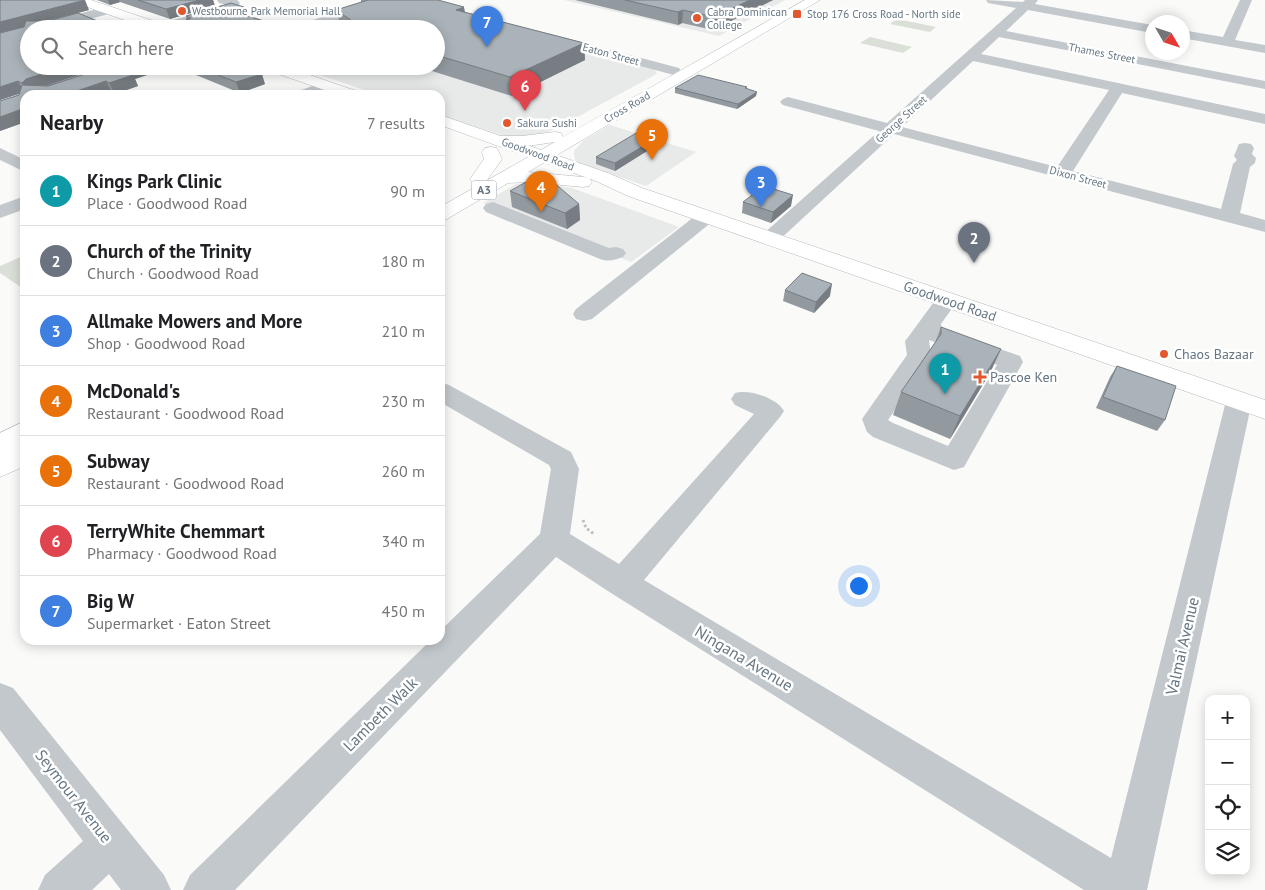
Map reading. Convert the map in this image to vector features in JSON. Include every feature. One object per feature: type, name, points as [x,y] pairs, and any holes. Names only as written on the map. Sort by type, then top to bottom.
[{"type":"main road","points":[[80,0],[137,20]]},
{"type":"main road","name":"Cross Road","points":[[445,197],[479,179],[583,133],[800,0]]},
{"type":"main road","name":"Cross Road","points":[[445,212],[504,178],[554,137],[814,0]]},
{"type":"main road","points":[[296,75],[340,90]]},
{"type":"main road","name":"Goodwood Road","points":[[445,122],[494,146]]},
{"type":"main road","name":"Goodwood Road","points":[[445,133],[494,146],[529,158],[583,182],[635,192]]},
{"type":"main road","points":[[564,164],[563,158],[568,149],[583,133]]},
{"type":"main road","points":[[479,179],[493,159],[494,146],[554,137]]},
{"type":"main road","name":"Goodwood Road","points":[[529,158],[564,164],[706,217],[1252,406]]},
{"type":"main road","points":[[504,178],[530,177],[583,182]]},
{"type":"main road","points":[[0,445],[20,434]]},
{"type":"main road","points":[[0,467],[20,455]]},
{"type":"street","points":[[188,20],[232,7],[234,3],[223,0]]},
{"type":"street","points":[[327,20],[386,0]]},
{"type":"street","points":[[992,0],[1029,3],[1145,28]]},
{"type":"street","points":[[1226,42],[1246,0]]},
{"type":"street","name":"George Street","points":[[770,238],[1029,3]]},
{"type":"street","points":[[71,20],[108,10]]},
{"type":"street","points":[[352,20],[364,16]]},
{"type":"street","name":"Thames Street","points":[[997,33],[1265,85]]},
{"type":"street","name":"Eaton Street","points":[[536,34],[680,72]]},
{"type":"street","points":[[1190,35],[1265,49]]},
{"type":"street","points":[[971,56],[1265,118]]},
{"type":"street","points":[[314,90],[326,85]]},
{"type":"street","points":[[1062,173],[1118,87]]},
{"type":"street","name":"Dixon Street","points":[[788,102],[1265,226]]},
{"type":"street","points":[[1229,217],[1242,164],[1246,163],[1247,158],[1243,156],[1245,148]]},
{"type":"street","points":[[0,153],[20,164]]},
{"type":"street","points":[[0,212],[20,204]]},
{"type":"street","points":[[492,208],[607,255],[616,254]]},
{"type":"street","points":[[584,314],[706,217]]},
{"type":"street","points":[[929,324],[932,333],[1011,362],[954,460],[883,430],[876,425],[875,419],[919,356],[920,351],[917,341],[929,324],[947,300]]},
{"type":"street","points":[[445,394],[561,459],[565,469],[554,539]]},
{"type":"street","points":[[622,583],[771,411],[744,399]]},
{"type":"street","name":"Valmai Avenue","points":[[1124,890],[1252,406]]},
{"type":"street","name":"Ningana Avenue","points":[[554,539],[622,583],[1124,890]]},
{"type":"street","name":"Lambeth Walk","points":[[205,890],[554,539]]},
{"type":"street","name":"Seymour Avenue","points":[[0,700],[111,844],[149,890]]},
{"type":"street","points":[[60,890],[111,844]]},
{"type":"shaded area","points":[[394,0],[654,69],[657,74],[553,130],[522,138],[505,136],[445,117],[445,90],[365,90],[320,75],[445,75],[445,20],[332,20]]},
{"type":"shaded area","name":"Cabra Dominican College","points":[[564,0],[785,0],[719,36]]},
{"type":"shaded area","points":[[897,19],[936,27],[930,32],[890,24]]},
{"type":"shaded area","points":[[870,37],[912,47],[903,53],[860,43]]},
{"type":"shaded area","points":[[610,125],[696,152],[646,186],[575,162],[574,151],[583,141]]},
{"type":"shaded area","points":[[537,182],[572,188],[679,227],[631,262],[483,203],[516,184]]},
{"type":"shaded area","points":[[20,257],[20,287],[0,273],[0,266]]},
{"type":"building","points":[[0,0],[85,0],[0,22]]},
{"type":"building","points":[[138,0],[200,0],[166,9]]},
{"type":"building","points":[[368,0],[438,0],[464,7],[456,10],[584,43],[510,77],[445,58],[445,20],[351,20],[336,10]]},
{"type":"building","points":[[625,0],[750,0],[714,17],[683,10],[678,12]]},
{"type":"building","points":[[231,3],[244,7],[231,11],[260,20],[189,20],[186,19],[191,18],[186,16]]},
{"type":"building","points":[[78,13],[95,20],[52,20]]},
{"type":"building","points":[[20,28],[20,75],[39,75],[26,79],[22,83],[18,81],[0,87],[0,33]]},
{"type":"building","points":[[82,75],[133,75],[109,83],[106,81],[80,90],[20,90],[22,85],[48,86]]},
{"type":"building","points":[[218,75],[259,75],[236,82]]},
{"type":"building","points":[[698,75],[747,87],[745,88],[757,92],[738,104],[675,88]]},
{"type":"building","points":[[20,92],[20,110],[0,117],[0,101],[19,95]]},
{"type":"building","points":[[648,126],[655,139],[615,163],[596,157]]},
{"type":"building","points":[[540,177],[553,182],[579,204],[565,213],[510,191],[533,178]]},
{"type":"building","points":[[764,186],[793,195],[773,212],[743,202]]},
{"type":"building","points":[[802,273],[832,284],[816,302],[785,290]]},
{"type":"building","points":[[941,327],[1001,349],[960,416],[901,392],[941,334]]},
{"type":"building","points":[[1117,366],[1176,386],[1165,420],[1103,397]]},
{"type":"place","name":"Westbourne Park Memorial Hall","points":[[182,11]]},
{"type":"place","name":"Stop 176 Cross Road - North side","points":[[797,14]]},
{"type":"place","name":"Cabra Dominican College","points":[[697,18]]},
{"type":"place","name":"Big W","points":[[487,47]]},
{"type":"place","name":"TerryWhite Chemmart","points":[[525,111]]},
{"type":"place","name":"Sakura Sushi","points":[[507,123]]},
{"type":"place","name":"Subway","points":[[652,160]]},
{"type":"place","name":"Allmake Mowers and More","points":[[761,207]]},
{"type":"place","name":"McDonald's","points":[[541,212]]},
{"type":"place","name":"Church of the Trinity","points":[[974,263]]},
{"type":"place","name":"Chaos Bazaar","points":[[1164,354]]},
{"type":"place","name":"Pascoe Ken","points":[[980,377]]},
{"type":"place","name":"Kings Park Clinic","points":[[945,394]]}]
